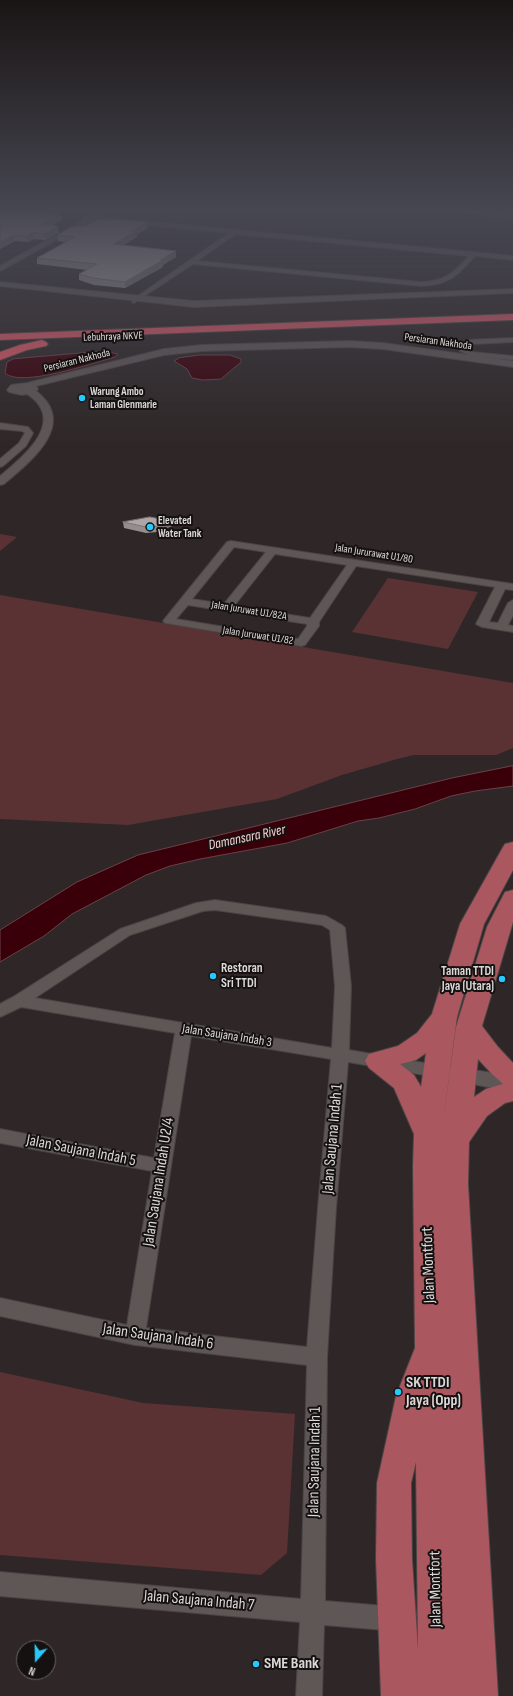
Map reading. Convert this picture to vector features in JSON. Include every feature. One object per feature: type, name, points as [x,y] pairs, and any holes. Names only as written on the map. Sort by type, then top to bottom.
[{"type":"highway","name":"Lebuhraya NKVE","points":[[0,337],[513,317]]},
{"type":"highway","name":"Lebuhraya NKVE","points":[[0,342],[513,322]]},
{"type":"highway","points":[[0,356],[38,344],[239,332]]},
{"type":"main road","name":"Jalan Montfort","points":[[478,1696],[455,1192],[442,1138],[450,1073],[444,1018],[472,924],[513,849]]},
{"type":"main road","name":"Jalan Montfort","points":[[450,1073],[469,1027],[499,927],[513,897]]},
{"type":"main road","points":[[378,1061],[407,1052],[426,1040],[444,1018]]},
{"type":"main road","points":[[469,1027],[491,1057],[504,1071],[513,1077]]},
{"type":"main road","points":[[378,1061],[406,1082],[442,1138],[476,1109],[496,1096],[513,1091]]},
{"type":"main road","name":"Jalan Montfort","points":[[438,1696],[426,1166],[442,1138]]},
{"type":"main road","points":[[401,1696],[394,1559],[394,1483],[413,1396],[431,1344]]},
{"type":"street","points":[[38,289],[196,306],[513,292]]},
{"type":"street","points":[[136,300],[152,289]]},
{"type":"street","points":[[513,340],[470,342],[464,351],[513,358]]},
{"type":"street","name":"Persiaran Nakhoda","points":[[30,388],[164,352],[202,348],[350,344],[383,346],[513,364]]},
{"type":"street","name":"Persiaran Nakhoda","points":[[30,388],[169,355],[200,352],[356,347],[513,367]]},
{"type":"street","points":[[0,388],[12,389],[19,392],[30,388],[43,403],[49,417],[48,427],[43,438],[29,457],[0,482]]},
{"type":"street","points":[[0,426],[25,429],[29,433],[23,444],[2,460]]},
{"type":"street","name":"Jalan Jururawat U1/80","points":[[184,601],[231,544],[513,587]]},
{"type":"street","points":[[227,608],[272,551]]},
{"type":"street","name":"Jalan Juruwat U1/82","points":[[184,601],[169,620],[301,643],[313,626],[313,622],[353,563]]},
{"type":"street","points":[[502,585],[482,624],[508,628],[513,603]]},
{"type":"street","name":"Jalan Juruwat U1/82A","points":[[184,601],[313,622]]},
{"type":"street","name":"Jalan Saujana Indah 1","points":[[0,1011],[125,932],[201,906],[215,905],[326,920],[337,928],[343,986],[340,1055],[327,1208],[317,1357],[313,1612],[309,1696]]},
{"type":"street","name":"Jalan Saujana Indah 3","points":[[18,1001],[450,1073]]},
{"type":"street","name":"Jalan Saujana Indah U2/4","points":[[135,1336],[184,1029]]},
{"type":"street","points":[[450,1073],[513,1084]]},
{"type":"street","name":"Jalan Saujana Indah 5","points":[[0,1136],[161,1166]]},
{"type":"street","name":"Jalan Saujana Indah 6","points":[[0,1307],[135,1336],[317,1357]]},
{"type":"street","name":"Jalan Saujana Indah 7","points":[[0,1584],[398,1619]]},
{"type":"shaded area","points":[[0,534],[17,537],[0,551]]},
{"type":"shaded area","points":[[388,578],[478,592],[448,649],[352,632]]},
{"type":"shaded area","points":[[0,595],[513,683],[513,748],[496,755],[414,755],[342,775],[277,799],[128,825],[0,819]]},
{"type":"shaded area","points":[[0,1372],[143,1403],[295,1414],[287,1553],[261,1575],[0,1555]]},
{"type":"water","points":[[104,351],[118,354],[115,357],[91,364],[41,376],[26,378],[13,377],[5,373],[7,362],[13,359]]},
{"type":"water","points":[[199,355],[230,355],[241,359],[241,362],[221,379],[203,380],[192,378],[187,369],[174,361],[179,358]]},
{"type":"water","name":"Damansara River","points":[[513,766],[513,786],[451,796],[415,809],[379,818],[358,821],[287,843],[200,859],[170,866],[146,875],[72,914],[44,936],[0,962],[0,930],[77,882],[138,855],[452,778]]},
{"type":"building","points":[[150,517],[171,521],[157,526],[146,527],[123,522]]},
{"type":"place","name":"Warung Ambo Laman Glenmarie","points":[[82,398]]},
{"type":"place","name":"Elevated Water Tank","points":[[150,527]]},
{"type":"place","name":"Restoran Sri TTDI","points":[[213,976]]},
{"type":"place","name":"Taman TTDI Jaya (Utara)","points":[[502,979]]},
{"type":"place","name":"SK TTDI Jaya (Opp)","points":[[398,1392]]},
{"type":"place","name":"SME Bank","points":[[256,1664]]}]
